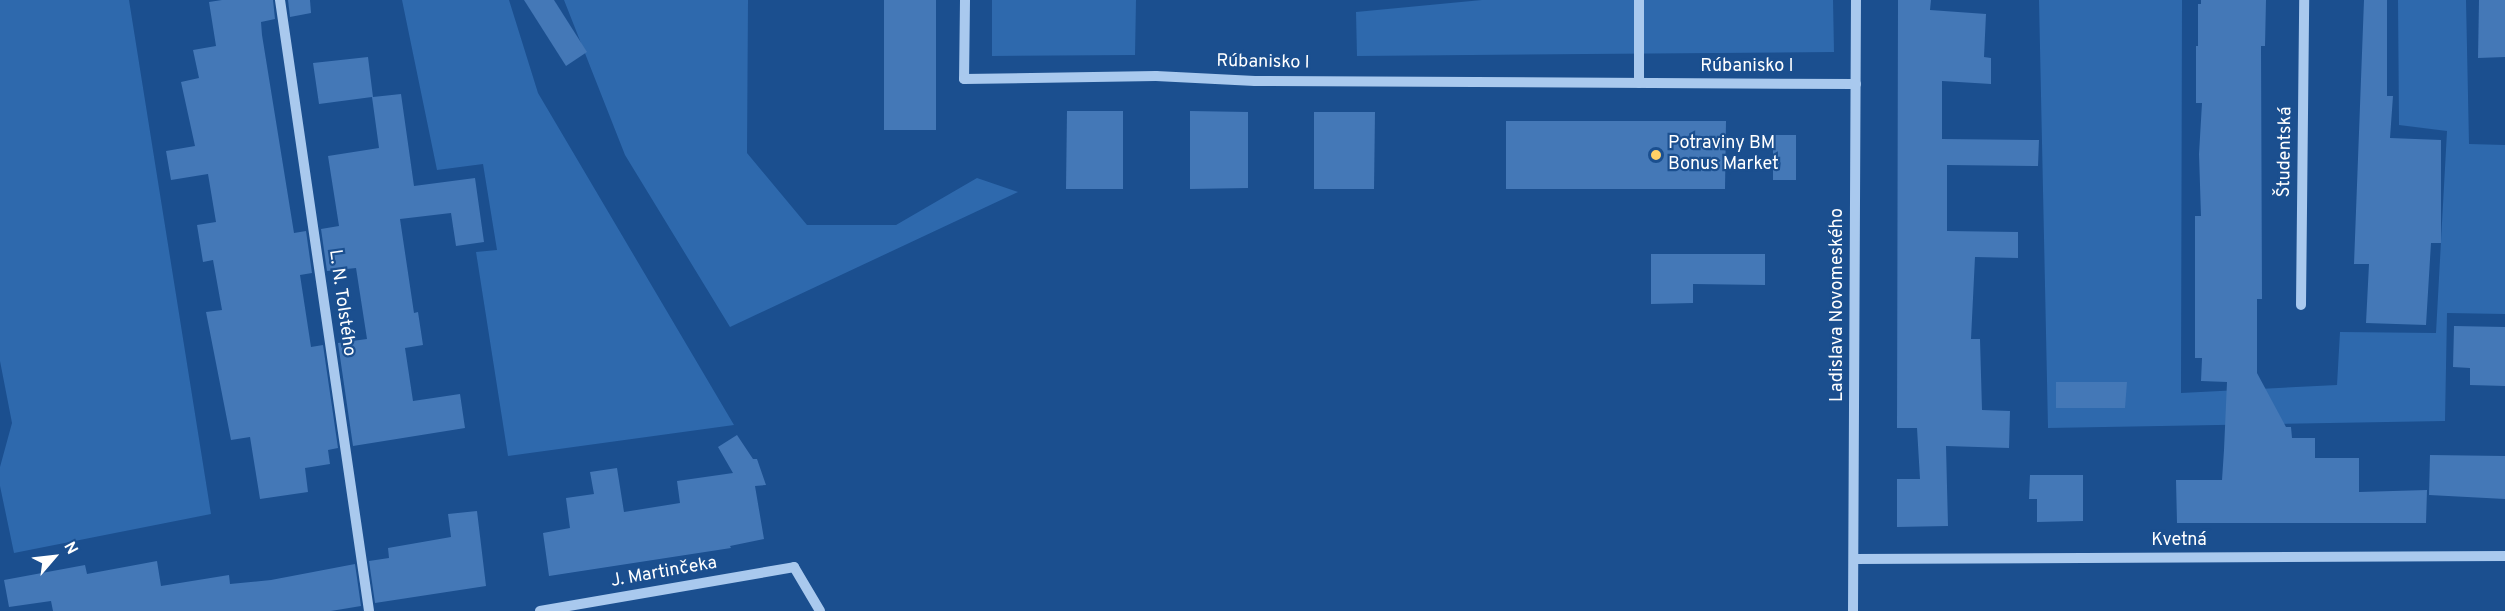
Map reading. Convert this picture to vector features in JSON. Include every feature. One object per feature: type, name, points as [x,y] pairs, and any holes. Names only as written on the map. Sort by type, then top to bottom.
[{"type":"street","name":"L. N. Tolstého","points":[[280,0],[369,611]]},
{"type":"street","name":"Rúbanisko I","points":[[965,0],[964,79],[1156,76],[1265,81],[1856,84]]},
{"type":"street","points":[[1639,0],[1639,83]]},
{"type":"street","name":"Ladislava Novomeského","points":[[1853,611],[1856,0]]},
{"type":"street","name":"Študentská","points":[[2301,305],[2304,0]]},
{"type":"street","name":"Kvetná","points":[[1854,559],[2505,556]]},
{"type":"street","name":"J. Martinčeka","points":[[540,611],[794,567],[820,611]]},
{"type":"shaded area","points":[[0,0],[129,0],[211,514],[14,553],[0,486],[0,467],[12,423],[0,361]]},
{"type":"shaded area","points":[[402,0],[509,0],[538,93],[734,425],[508,456],[476,252],[497,250],[483,164],[437,170]]},
{"type":"shaded area","points":[[564,0],[748,0],[747,153],[807,225],[896,225],[977,178],[1018,192],[730,327],[625,155]]},
{"type":"shaded area","points":[[992,0],[1136,0],[1135,55],[992,56]]},
{"type":"shaded area","points":[[1482,0],[1833,0],[1834,52],[1357,56],[1356,12]]},
{"type":"shaded area","points":[[2039,0],[2182,0],[2181,393],[2337,385],[2340,332],[2436,333],[2447,131],[2399,125],[2398,0],[2466,0],[2469,144],[2505,145],[2505,314],[2447,313],[2445,421],[2048,428]]},
{"type":"building","points":[[273,0],[275,19],[261,22],[262,35],[294,233],[306,231],[312,273],[300,275],[311,347],[323,345],[338,448],[328,450],[330,464],[305,468],[308,492],[260,499],[250,437],[231,440],[206,312],[222,310],[213,260],[203,262],[197,225],[216,222],[208,174],[171,180],[166,151],[195,146],[181,82],[199,78],[193,50],[216,46],[209,2]]},
{"type":"building","points":[[288,0],[310,0],[311,13],[290,17]]},
{"type":"building","points":[[524,0],[554,0],[587,52],[566,66]]},
{"type":"building","points":[[884,0],[936,0],[936,130],[884,130]]},
{"type":"building","points":[[1898,0],[1931,0],[1930,10],[1986,14],[1984,57],[1991,58],[1991,84],[1942,81],[1942,139],[2039,140],[2038,166],[1947,165],[1947,231],[2018,232],[2018,258],[1975,257],[1971,339],[1980,339],[1982,410],[2010,411],[2009,448],[1946,446],[1948,526],[1897,527],[1897,479],[1920,479],[1917,428],[1897,428]]},
{"type":"building","points":[[2201,0],[2266,0],[2265,46],[2261,46],[2262,299],[2257,299],[2257,373],[2286,427],[2291,427],[2292,438],[2315,438],[2315,458],[2359,458],[2359,492],[2427,490],[2426,523],[2177,523],[2176,480],[2222,480],[2224,450],[2227,382],[2201,381],[2202,358],[2195,358],[2195,216],[2201,216],[2199,154],[2202,103],[2196,103],[2196,46],[2198,46],[2198,4],[2201,4]]},
{"type":"building","points":[[2364,0],[2387,0],[2387,96],[2393,96],[2390,138],[2441,140],[2441,243],[2431,243],[2426,325],[2366,323],[2369,264],[2354,264]]},
{"type":"building","points":[[2479,0],[2505,0],[2505,57],[2478,58]]},
{"type":"building","points":[[368,57],[373,97],[401,94],[414,186],[475,178],[484,242],[456,246],[451,213],[400,219],[414,313],[418,312],[423,345],[405,348],[413,401],[460,394],[465,428],[353,446],[338,343],[367,339],[356,268],[327,271],[321,229],[339,226],[328,156],[379,148],[372,97],[319,104],[313,63]]},
{"type":"building","points":[[1067,111],[1123,111],[1123,189],[1066,189]]},
{"type":"building","points":[[1190,111],[1248,112],[1248,188],[1190,189]]},
{"type":"building","points":[[1314,112],[1375,112],[1374,189],[1314,189]]},
{"type":"building","name":"Potraviny BM Bonus Market","points":[[1506,121],[1726,121],[1725,189],[1506,189]]},
{"type":"building","points":[[1773,135],[1796,135],[1796,180],[1773,180]]},
{"type":"building","points":[[1651,254],[1765,254],[1765,285],[1693,284],[1693,303],[1651,304]]},
{"type":"building","points":[[2454,326],[2505,327],[2505,386],[2470,385],[2470,368],[2453,367]]},
{"type":"building","points":[[2056,382],[2127,382],[2125,408],[2056,408]]},
{"type":"building","points":[[737,435],[753,459],[757,459],[766,485],[755,486],[764,539],[730,546],[731,548],[549,576],[543,533],[570,528],[566,498],[594,494],[590,472],[617,468],[624,512],[680,503],[677,481],[733,473],[718,447]]},
{"type":"building","points":[[2430,455],[2505,456],[2505,499],[2429,495]]},
{"type":"building","points":[[2030,475],[2083,475],[2083,521],[2037,522],[2037,499],[2029,499]]},
{"type":"building","points":[[477,511],[486,586],[375,603],[369,561],[389,558],[388,548],[451,537],[448,514]]},
{"type":"building","points":[[157,561],[161,586],[229,575],[230,584],[271,580],[355,564],[361,606],[331,611],[53,611],[51,601],[9,607],[4,580],[85,565],[87,574]]},
{"type":"place","name":"Potraviny BM Bonus Market","points":[[1656,155]]}]
